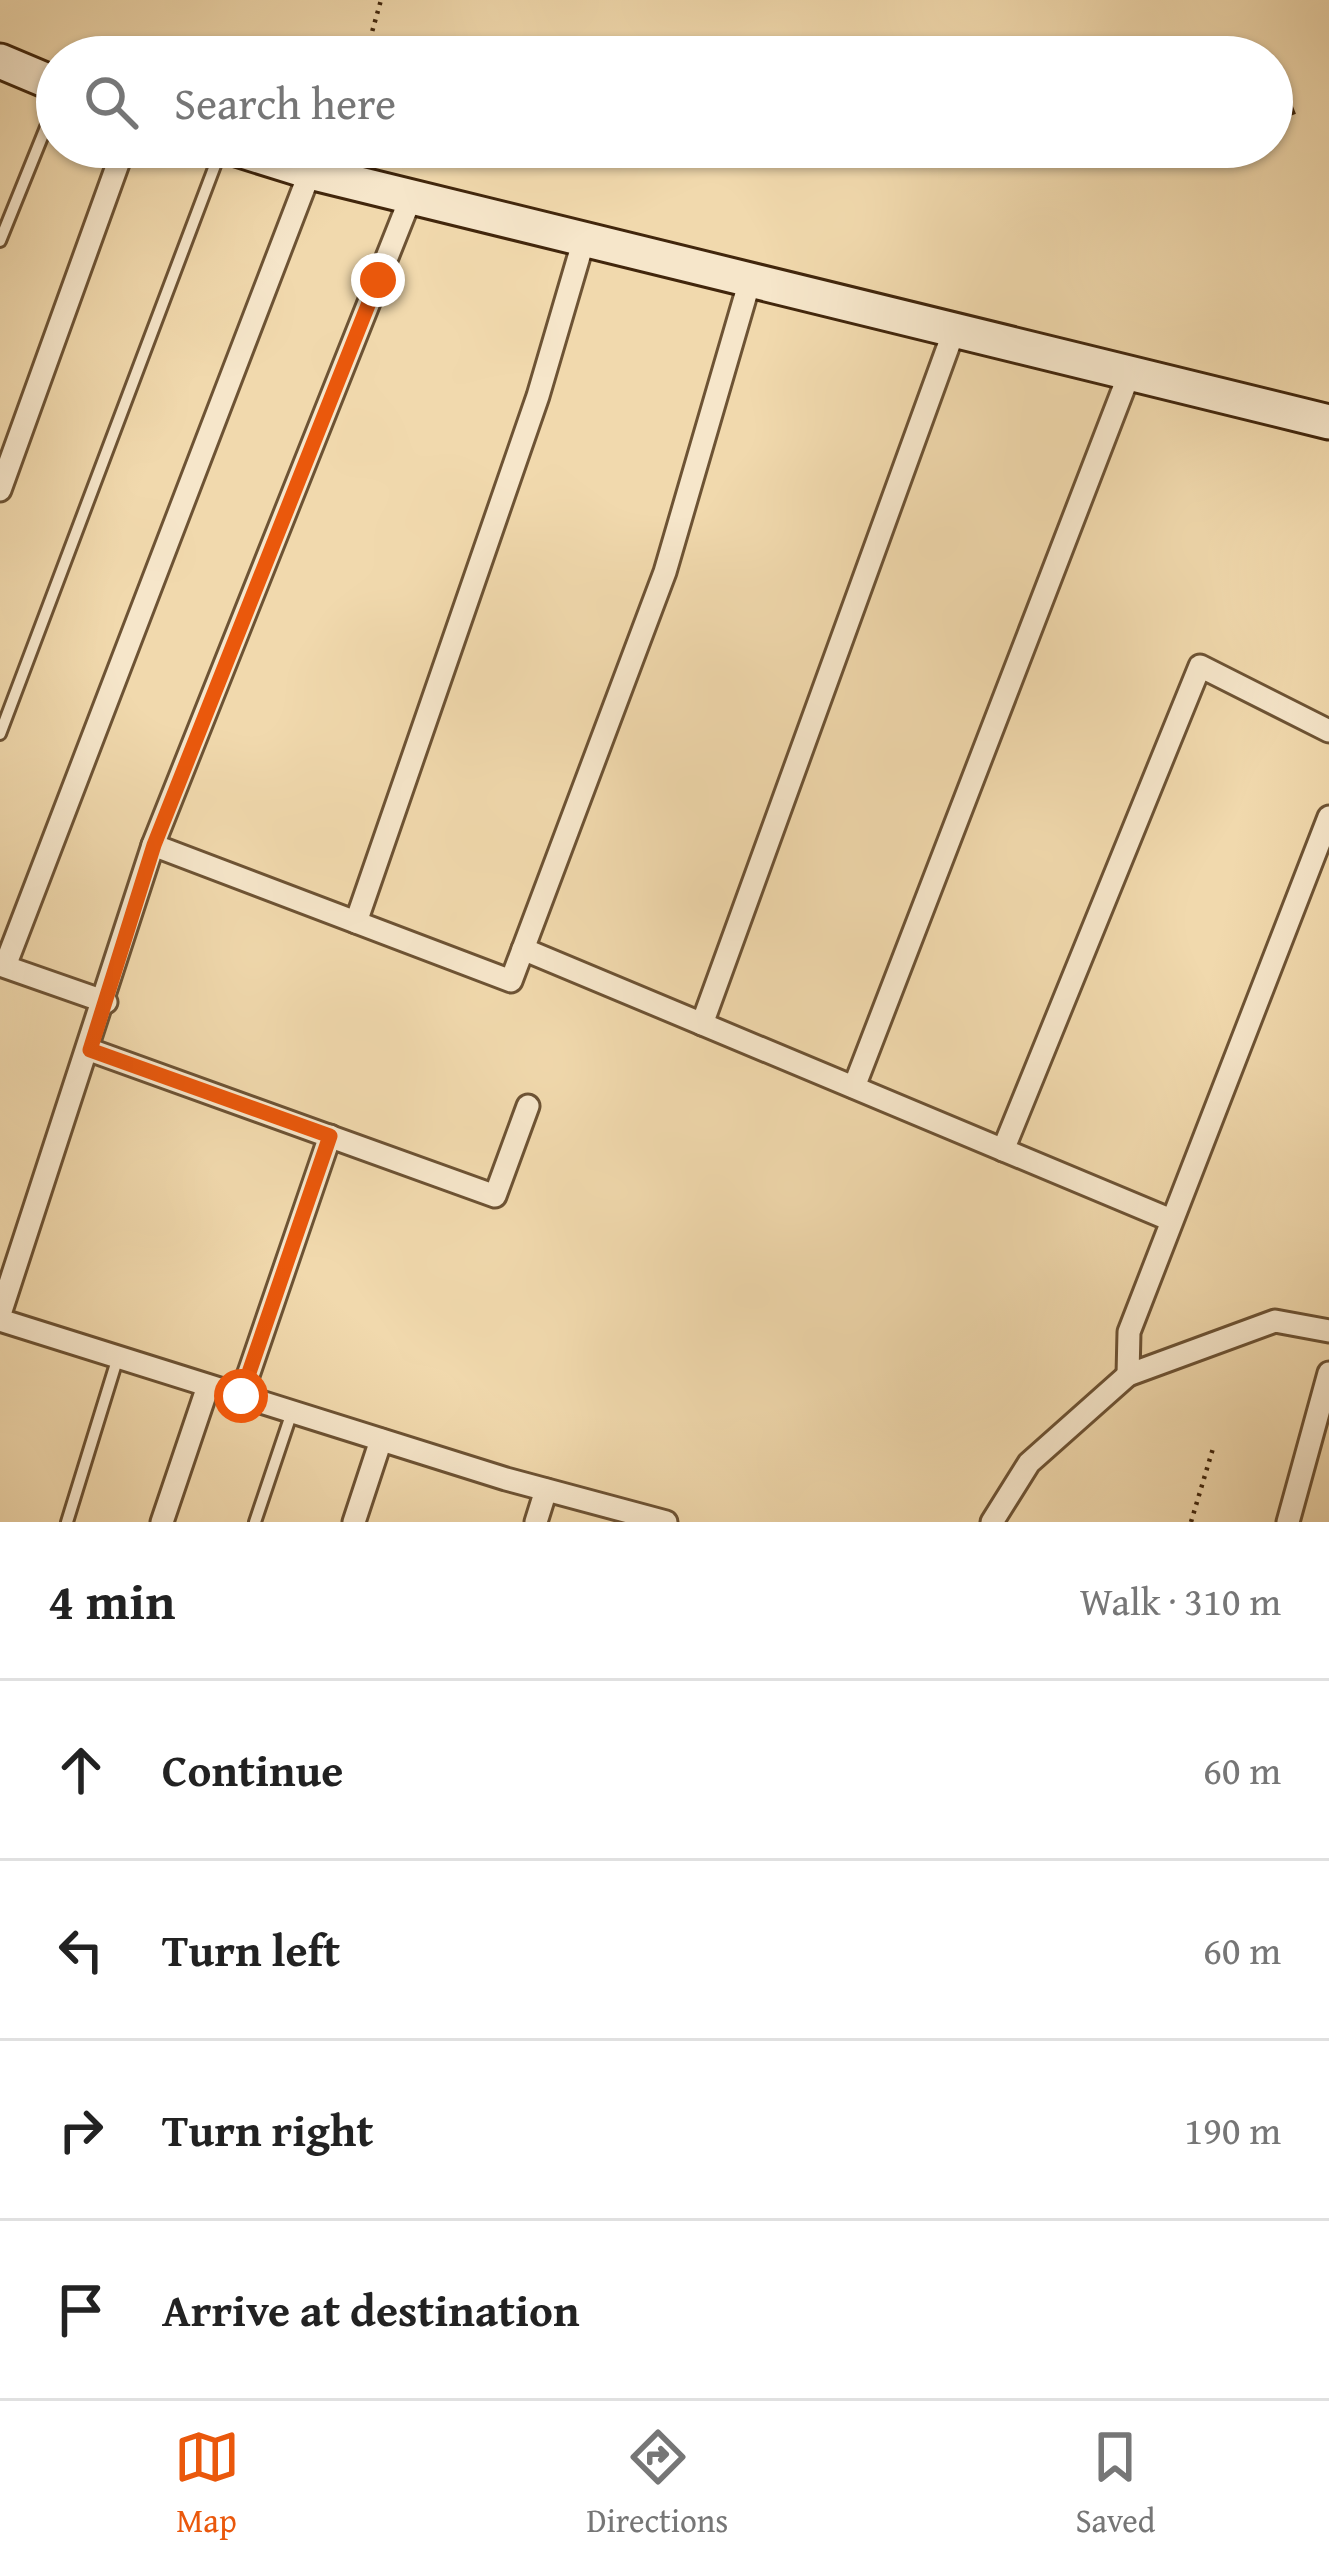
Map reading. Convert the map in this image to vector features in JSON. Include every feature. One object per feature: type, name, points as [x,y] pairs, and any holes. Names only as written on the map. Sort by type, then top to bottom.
[{"type":"street","points":[[0,61],[36,76]]},
{"type":"street","points":[[0,490],[5,462],[116,168]]},
{"type":"street","points":[[297,168],[1329,422]]},
{"type":"street","points":[[106,1002],[3,965],[310,172]]},
{"type":"street","points":[[411,197],[154,845],[0,1317],[381,1440],[666,1522]]},
{"type":"street","points":[[356,922],[538,396],[585,236]]},
{"type":"street","points":[[154,845],[511,981],[665,572],[751,277]]},
{"type":"street","points":[[702,1024],[955,328]]},
{"type":"street","points":[[854,1087],[1130,372]]},
{"type":"street","points":[[1003,1150],[1200,666],[1329,731]]},
{"type":"street","points":[[1128,1375],[1129,1332],[1329,817]]},
{"type":"street","points":[[523,949],[1171,1220]]},
{"type":"street","points":[[90,1050],[495,1196],[528,1106]]},
{"type":"street","points":[[241,1396],[330,1136]]},
{"type":"street","points":[[992,1522],[1030,1463],[1128,1375],[1275,1321],[1329,1331]]},
{"type":"street","points":[[1288,1522],[1329,1372]]},
{"type":"street","points":[[162,1522],[208,1386]]},
{"type":"street","points":[[354,1522],[381,1440]]},
{"type":"street","points":[[536,1522],[546,1490]]},
{"type":"lane","points":[[0,241],[36,152]]},
{"type":"lane","points":[[0,734],[218,168]]},
{"type":"lane","points":[[67,1522],[118,1357]]},
{"type":"lane","points":[[255,1522],[292,1412]]},
{"type":"path","points":[[371,36],[381,0]]},
{"type":"path","points":[[1191,1522],[1214,1445]]},
{"type":"route","points":[[241,1396],[330,1136],[90,1050],[154,845],[378,280]]}]
